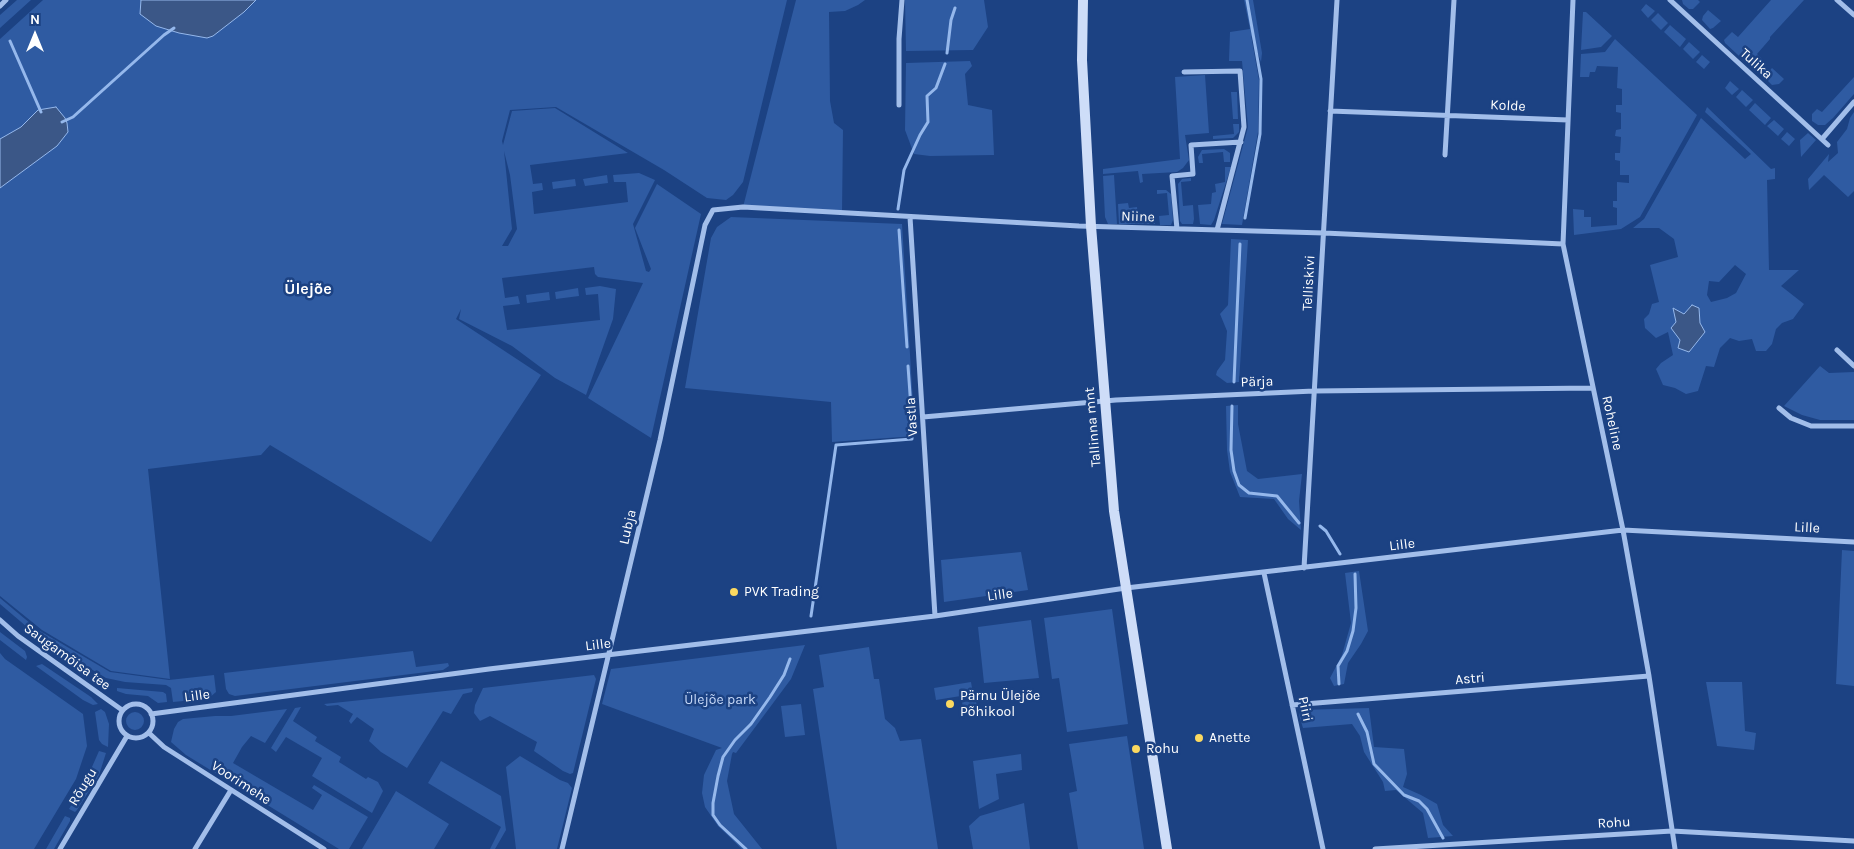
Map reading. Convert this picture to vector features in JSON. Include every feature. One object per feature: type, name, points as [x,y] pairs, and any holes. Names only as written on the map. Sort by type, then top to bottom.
[{"type":"main road","name":"Tallinna mnt","points":[[1082,0],[1082,60],[1091,226],[1114,511],[1167,849]]},
{"type":"street","points":[[0,6],[6,0]]},
{"type":"street","points":[[899,105],[899,40],[902,0]]},
{"type":"street","name":"Telliskivi","points":[[1304,568],[1337,0]]},
{"type":"street","points":[[1445,156],[1454,0]]},
{"type":"street","name":"Roheline","points":[[1573,0],[1563,244],[1623,530],[1649,676],[1675,849]]},
{"type":"street","name":"Tulika","points":[[1670,0],[1828,145]]},
{"type":"street","points":[[1837,0],[1854,15]]},
{"type":"street","points":[[1184,72],[1240,71],[1244,128],[1217,230]]},
{"type":"street","points":[[1822,139],[1854,102]]},
{"type":"street","name":"Kolde","points":[[1330,111],[1568,120]]},
{"type":"street","points":[[1177,229],[1172,176],[1193,174],[1191,145],[1241,142]]},
{"type":"street","name":"Niine","points":[[713,210],[743,208],[1091,226],[1324,233],[1563,244]]},
{"type":"street","name":"Lubja","points":[[562,849],[660,440],[705,225],[713,210]]},
{"type":"street","name":"Vastla","points":[[910,217],[935,616]]},
{"type":"street","points":[[1837,350],[1854,366]]},
{"type":"street","name":"Pärja","points":[[923,417],[1104,400],[1314,391],[1593,388]]},
{"type":"street","points":[[1779,408],[1790,418],[1811,426],[1854,426]]},
{"type":"street","name":"Lille","points":[[151,714],[608,655],[935,616],[1126,588],[1623,530],[1854,542]]},
{"type":"street","name":"Piiri","points":[[1264,573],[1323,849]]},
{"type":"street","name":"Saugamõisa tee","points":[[0,620],[18,636],[122,710]]},
{"type":"street","name":"Astri","points":[[1292,705],[1649,676]]},
{"type":"street","points":[[138,704],[148,709],[151,714],[153,724],[148,733],[138,738],[127,736],[122,732],[118,721],[122,710],[127,706],[138,704]]},
{"type":"street","name":"Voorimehe","points":[[148,733],[164,747],[324,849]]},
{"type":"street","name":"Rõugu","points":[[60,849],[127,736]]},
{"type":"street","points":[[195,849],[231,790]]},
{"type":"street","name":"Rohu","points":[[1375,849],[1672,831],[1854,841]]},
{"type":"green space","points":[[17,0],[31,0],[0,28],[0,15]]},
{"type":"green space","points":[[43,0],[787,0],[743,182],[733,195],[726,200],[707,198],[664,170],[556,107],[510,110],[502,141],[503,145],[512,111],[555,108],[628,153],[530,165],[533,184],[542,183],[543,190],[532,192],[534,214],[628,202],[626,182],[614,182],[613,175],[639,173],[655,180],[633,224],[646,271],[649,272],[651,269],[635,228],[657,184],[701,214],[651,438],[588,398],[643,283],[598,277],[595,274],[594,267],[502,278],[505,298],[518,296],[520,304],[503,306],[507,330],[600,320],[598,294],[586,295],[585,288],[600,286],[616,289],[613,319],[586,395],[555,378],[512,346],[459,319],[461,309],[456,319],[541,375],[431,542],[270,445],[261,455],[148,469],[170,679],[111,671],[42,630],[0,596],[0,39]],"holes":[[[504,151],[510,175],[517,229],[508,246],[502,246],[512,229]]]},
{"type":"green space","points":[[796,0],[865,0],[845,11],[829,12],[830,101],[834,123],[843,130],[842,213],[743,207]]},
{"type":"green space","points":[[905,0],[984,0],[988,27],[973,50],[906,51]]},
{"type":"green space","points":[[1244,0],[1253,0],[1262,53],[1261,62],[1251,35],[1259,80],[1258,132],[1242,225],[1222,224],[1248,127],[1242,61],[1229,61],[1230,32],[1250,29]]},
{"type":"green space","points":[[1682,0],[1698,0],[1700,2],[1693,9],[1689,9],[1683,4]]},
{"type":"green space","points":[[1771,0],[1804,0],[1757,54],[1763,60],[1760,64],[1751,67],[1724,40],[1732,32],[1738,37]]},
{"type":"green space","points":[[1646,4],[1655,11],[1648,18],[1641,10]]},
{"type":"green space","points":[[1708,10],[1721,21],[1710,29],[1702,20]]},
{"type":"green space","points":[[1583,12],[1586,12],[1612,36],[1601,47],[1581,50]]},
{"type":"green space","points":[[1658,13],[1668,23],[1661,30],[1651,20]]},
{"type":"green space","points":[[1670,25],[1686,39],[1680,47],[1664,32]]},
{"type":"green space","points":[[1615,39],[1697,115],[1640,217],[1621,229],[1574,235],[1573,209],[1584,210],[1584,217],[1591,217],[1591,227],[1617,225],[1617,208],[1613,207],[1613,201],[1617,201],[1617,182],[1629,183],[1629,175],[1620,175],[1620,161],[1615,160],[1615,153],[1620,153],[1621,137],[1615,136],[1616,130],[1621,129],[1621,113],[1616,112],[1616,105],[1622,105],[1622,89],[1617,88],[1618,67],[1597,66],[1595,72],[1590,72],[1589,77],[1580,77],[1581,54],[1605,52]]},
{"type":"green space","points":[[1689,42],[1700,52],[1693,59],[1683,49]]},
{"type":"green space","points":[[1702,55],[1710,62],[1704,69],[1696,62]]},
{"type":"green space","points":[[970,61],[972,66],[965,74],[968,105],[992,110],[994,155],[930,156],[914,154],[905,130],[906,63]]},
{"type":"green space","points":[[1772,68],[1784,79],[1779,84],[1772,85],[1767,80],[1767,74]]},
{"type":"green space","points":[[1205,75],[1209,133],[1185,135],[1189,160],[1183,168],[1177,172],[1142,174],[1143,182],[1140,183],[1138,171],[1103,174],[1103,169],[1180,159],[1175,77]]},
{"type":"green space","points":[[1854,77],[1854,94],[1833,118],[1825,125],[1818,125],[1812,121],[1812,114],[1817,109],[1822,112]]},
{"type":"green space","points":[[1730,81],[1739,89],[1732,95],[1725,88]]},
{"type":"green space","points":[[1742,90],[1753,100],[1746,107],[1736,97]]},
{"type":"green space","points":[[1231,92],[1237,92],[1238,119],[1233,119]]},
{"type":"green space","points":[[1755,103],[1771,118],[1765,125],[1749,110]]},
{"type":"green space","points":[[1707,107],[1771,169],[1775,168],[1775,179],[1767,180],[1769,270],[1799,270],[1781,286],[1804,304],[1793,319],[1782,323],[1776,329],[1772,344],[1766,351],[1756,351],[1752,339],[1739,341],[1730,338],[1720,348],[1714,367],[1706,366],[1698,391],[1686,394],[1675,388],[1663,385],[1656,369],[1673,355],[1668,332],[1656,338],[1645,328],[1644,319],[1649,314],[1652,304],[1659,302],[1650,265],[1678,257],[1674,239],[1659,228],[1633,228],[1644,219],[1701,118],[1745,159],[1751,154],[1705,112]],"holes":[[[1735,265],[1746,274],[1736,293],[1727,298],[1711,302],[1707,295],[1709,281],[1719,282]]]},
{"type":"green space","points":[[1854,112],[1854,191],[1848,197],[1824,175],[1809,190],[1808,179],[1829,154],[1828,162],[1838,153],[1837,142],[1847,129]]},
{"type":"green space","points":[[1774,120],[1784,129],[1778,136],[1767,126]]},
{"type":"green space","points":[[1233,124],[1239,124],[1239,132],[1233,138],[1213,139],[1213,136],[1234,134]]},
{"type":"green space","points":[[1787,132],[1795,139],[1789,146],[1781,139]]},
{"type":"green space","points":[[1808,133],[1816,140],[1801,157],[1800,140]]},
{"type":"green space","points":[[1224,149],[1230,153],[1230,162],[1224,162],[1223,152],[1202,154],[1203,163],[1199,163],[1198,157],[1202,150]]},
{"type":"green space","points":[[1225,167],[1231,167],[1214,220],[1211,225],[1200,224],[1198,205],[1211,204],[1212,193],[1216,192],[1215,184],[1225,182]]},
{"type":"green space","points":[[607,175],[608,183],[585,186],[583,179]]},
{"type":"green space","points":[[1114,175],[1117,224],[1108,224],[1105,217],[1103,176]]},
{"type":"green space","points":[[1191,178],[1191,181],[1181,182],[1183,206],[1193,205],[1194,219],[1193,224],[1182,224],[1180,221],[1178,184],[1182,179]]},
{"type":"green space","points":[[575,179],[576,186],[553,189],[552,182]]},
{"type":"green space","points":[[1157,190],[1166,190],[1171,194],[1173,220],[1171,225],[1160,225],[1159,216],[1169,215],[1167,193],[1157,194]]},
{"type":"green space","points":[[1128,203],[1129,208],[1137,207],[1138,217],[1154,217],[1155,224],[1119,224],[1118,204]]},
{"type":"green space","points":[[731,217],[902,224],[915,436],[832,442],[831,402],[685,388],[711,238],[717,227]]},
{"type":"green space","points":[[1231,239],[1248,240],[1239,382],[1227,383],[1216,375],[1225,360],[1227,331],[1220,314],[1228,305]]},
{"type":"green space","points":[[578,288],[579,296],[556,299],[555,292]]},
{"type":"green space","points":[[549,292],[550,300],[527,303],[526,295]]},
{"type":"green space","points":[[1820,366],[1829,373],[1854,372],[1854,420],[1820,420],[1802,415],[1784,406]]},
{"type":"green space","points":[[1238,405],[1238,424],[1247,471],[1258,479],[1302,474],[1299,501],[1301,530],[1288,519],[1274,499],[1240,497],[1230,472],[1227,450],[1226,406]]},
{"type":"green space","points":[[1842,550],[1854,551],[1854,686],[1836,684]]},
{"type":"green space","points":[[1021,552],[1028,590],[944,602],[941,560]]},
{"type":"green space","points":[[1359,571],[1368,631],[1348,663],[1344,684],[1334,686],[1330,678],[1342,655],[1351,623],[1345,573]]},
{"type":"green space","points":[[0,598],[31,624],[27,627],[0,604]]},
{"type":"green space","points":[[1112,609],[1128,724],[1067,732],[1059,678],[1052,679],[1044,618]]},
{"type":"green space","points":[[1031,620],[1039,678],[984,683],[978,627]]},
{"type":"green space","points":[[40,631],[110,672],[169,680],[214,675],[216,692],[209,698],[173,702],[171,688],[166,685],[125,682],[106,678],[38,637]]},
{"type":"green space","points":[[0,632],[25,651],[26,660],[0,640]]},
{"type":"green space","name":"Ülejõe park","points":[[805,645],[791,679],[736,753],[733,752],[732,754],[727,781],[734,814],[762,849],[742,849],[718,826],[705,807],[702,793],[704,775],[716,750],[722,748],[602,704],[611,669]]},
{"type":"green space","points":[[869,647],[874,679],[879,679],[885,719],[895,728],[900,741],[921,739],[938,849],[837,849],[813,689],[824,687],[819,655]]},
{"type":"green space","points":[[413,651],[416,667],[448,663],[449,666],[443,670],[235,696],[229,694],[226,689],[224,673]]},
{"type":"green space","points":[[0,653],[5,659],[83,714],[87,746],[76,779],[34,849],[0,849]]},
{"type":"green space","points":[[42,664],[91,697],[98,704],[93,705],[83,700],[36,666]]},
{"type":"green space","points":[[594,675],[596,679],[573,773],[570,774],[534,751],[537,742],[490,716],[480,721],[474,713],[475,705],[483,688]]},
{"type":"green space","points":[[971,682],[973,694],[936,700],[934,688]]},
{"type":"green space","points":[[1706,682],[1742,682],[1745,731],[1756,733],[1754,750],[1717,746]]},
{"type":"green space","points":[[117,688],[163,692],[166,694],[167,702],[158,703],[148,696],[126,694],[117,691]]},
{"type":"green space","points":[[473,688],[472,692],[463,694],[451,714],[443,711],[407,768],[381,752],[369,741],[374,729],[357,717],[351,724],[349,721],[353,714],[338,705],[327,706],[324,704]]},
{"type":"green space","points":[[976,701],[978,711],[964,713],[962,702]]},
{"type":"green space","points":[[801,704],[805,735],[785,737],[781,706]]},
{"type":"green space","points":[[301,707],[293,721],[317,737],[315,741],[341,757],[339,762],[366,779],[368,777],[378,782],[383,791],[372,813],[312,776],[322,758],[286,737],[276,752],[271,748],[295,708]]},
{"type":"green space","points":[[1369,708],[1374,747],[1404,749],[1407,774],[1403,787],[1437,804],[1443,825],[1453,836],[1428,838],[1423,813],[1396,790],[1385,791],[1383,782],[1364,752],[1360,736],[1352,724],[1303,728],[1299,715],[1301,710]]},
{"type":"green space","points":[[101,709],[105,712],[109,724],[108,747],[99,740],[95,712]]},
{"type":"green space","points":[[287,709],[265,743],[251,736],[233,763],[313,810],[322,795],[312,788],[314,785],[368,817],[349,849],[339,849],[186,755],[171,742],[174,729],[178,722],[183,719],[231,716]]},
{"type":"green space","points":[[131,712],[139,712],[144,717],[142,728],[131,730],[126,725],[126,717]]},
{"type":"green space","points":[[1127,736],[1144,849],[1078,849],[1069,793],[1077,791],[1069,744]]},
{"type":"green space","points":[[99,751],[106,753],[99,775],[75,812],[69,809],[88,776]]},
{"type":"green space","points":[[1021,754],[1022,770],[996,774],[999,799],[979,809],[973,761]]},
{"type":"green space","points":[[520,756],[568,783],[572,788],[557,849],[516,849],[506,767]]},
{"type":"green space","points":[[441,761],[501,796],[506,830],[495,849],[490,849],[501,827],[428,783]]},
{"type":"green space","points":[[396,791],[449,824],[434,849],[362,849]]},
{"type":"green space","points":[[1024,803],[1030,849],[973,849],[969,826],[980,816]]},
{"type":"green space","points":[[65,816],[70,818],[70,821],[54,849],[46,849]]},
{"type":"shaded area","points":[[141,0],[256,0],[244,12],[213,36],[207,38],[179,33],[156,26],[140,14]]},
{"type":"shaded area","points":[[56,107],[65,118],[68,132],[57,146],[0,188],[0,139],[21,127],[38,110]]},
{"type":"shaded area","points":[[1692,305],[1699,308],[1700,323],[1705,332],[1689,352],[1678,348],[1680,340],[1671,328],[1676,322],[1673,308],[1684,314]]},
{"type":"waterway","points":[[1245,218],[1260,134],[1261,79],[1247,0]]},
{"type":"waterway","points":[[947,53],[951,20],[955,8]]},
{"type":"waterway","points":[[62,122],[73,117],[174,28]]},
{"type":"waterway","points":[[10,41],[41,112]]},
{"type":"waterway","points":[[898,209],[904,170],[928,122],[927,96],[936,88],[945,64]]},
{"type":"waterway","points":[[899,230],[907,347]]},
{"type":"waterway","points":[[1234,382],[1240,244]]},
{"type":"waterway","points":[[908,366],[911,408]]},
{"type":"waterway","points":[[1232,406],[1231,450],[1234,471],[1239,485],[1249,493],[1277,496],[1299,523]]},
{"type":"waterway","points":[[811,616],[836,445],[912,439],[912,428]]},
{"type":"waterway","points":[[1320,526],[1326,531],[1340,554]]},
{"type":"waterway","points":[[1339,684],[1338,666],[1347,651],[1353,631],[1356,608],[1355,574]]},
{"type":"waterway","points":[[746,849],[720,825],[713,815],[713,803],[718,776],[723,757],[735,740],[751,724],[770,697],[784,675],[790,659]]},
{"type":"waterway","points":[[1358,714],[1367,732],[1374,764],[1404,795],[1419,801],[1427,809],[1443,838]]},
{"type":"place","name":"PVK Trading","points":[[734,592]]},
{"type":"place","name":"Pärnu Ülejõe Põhikool","points":[[950,704]]},
{"type":"place","name":"Anette","points":[[1199,738]]},
{"type":"place","name":"Rohu","points":[[1136,749]]},
{"type":"district","name":"Ülejõe","points":[[308,289]]}]
